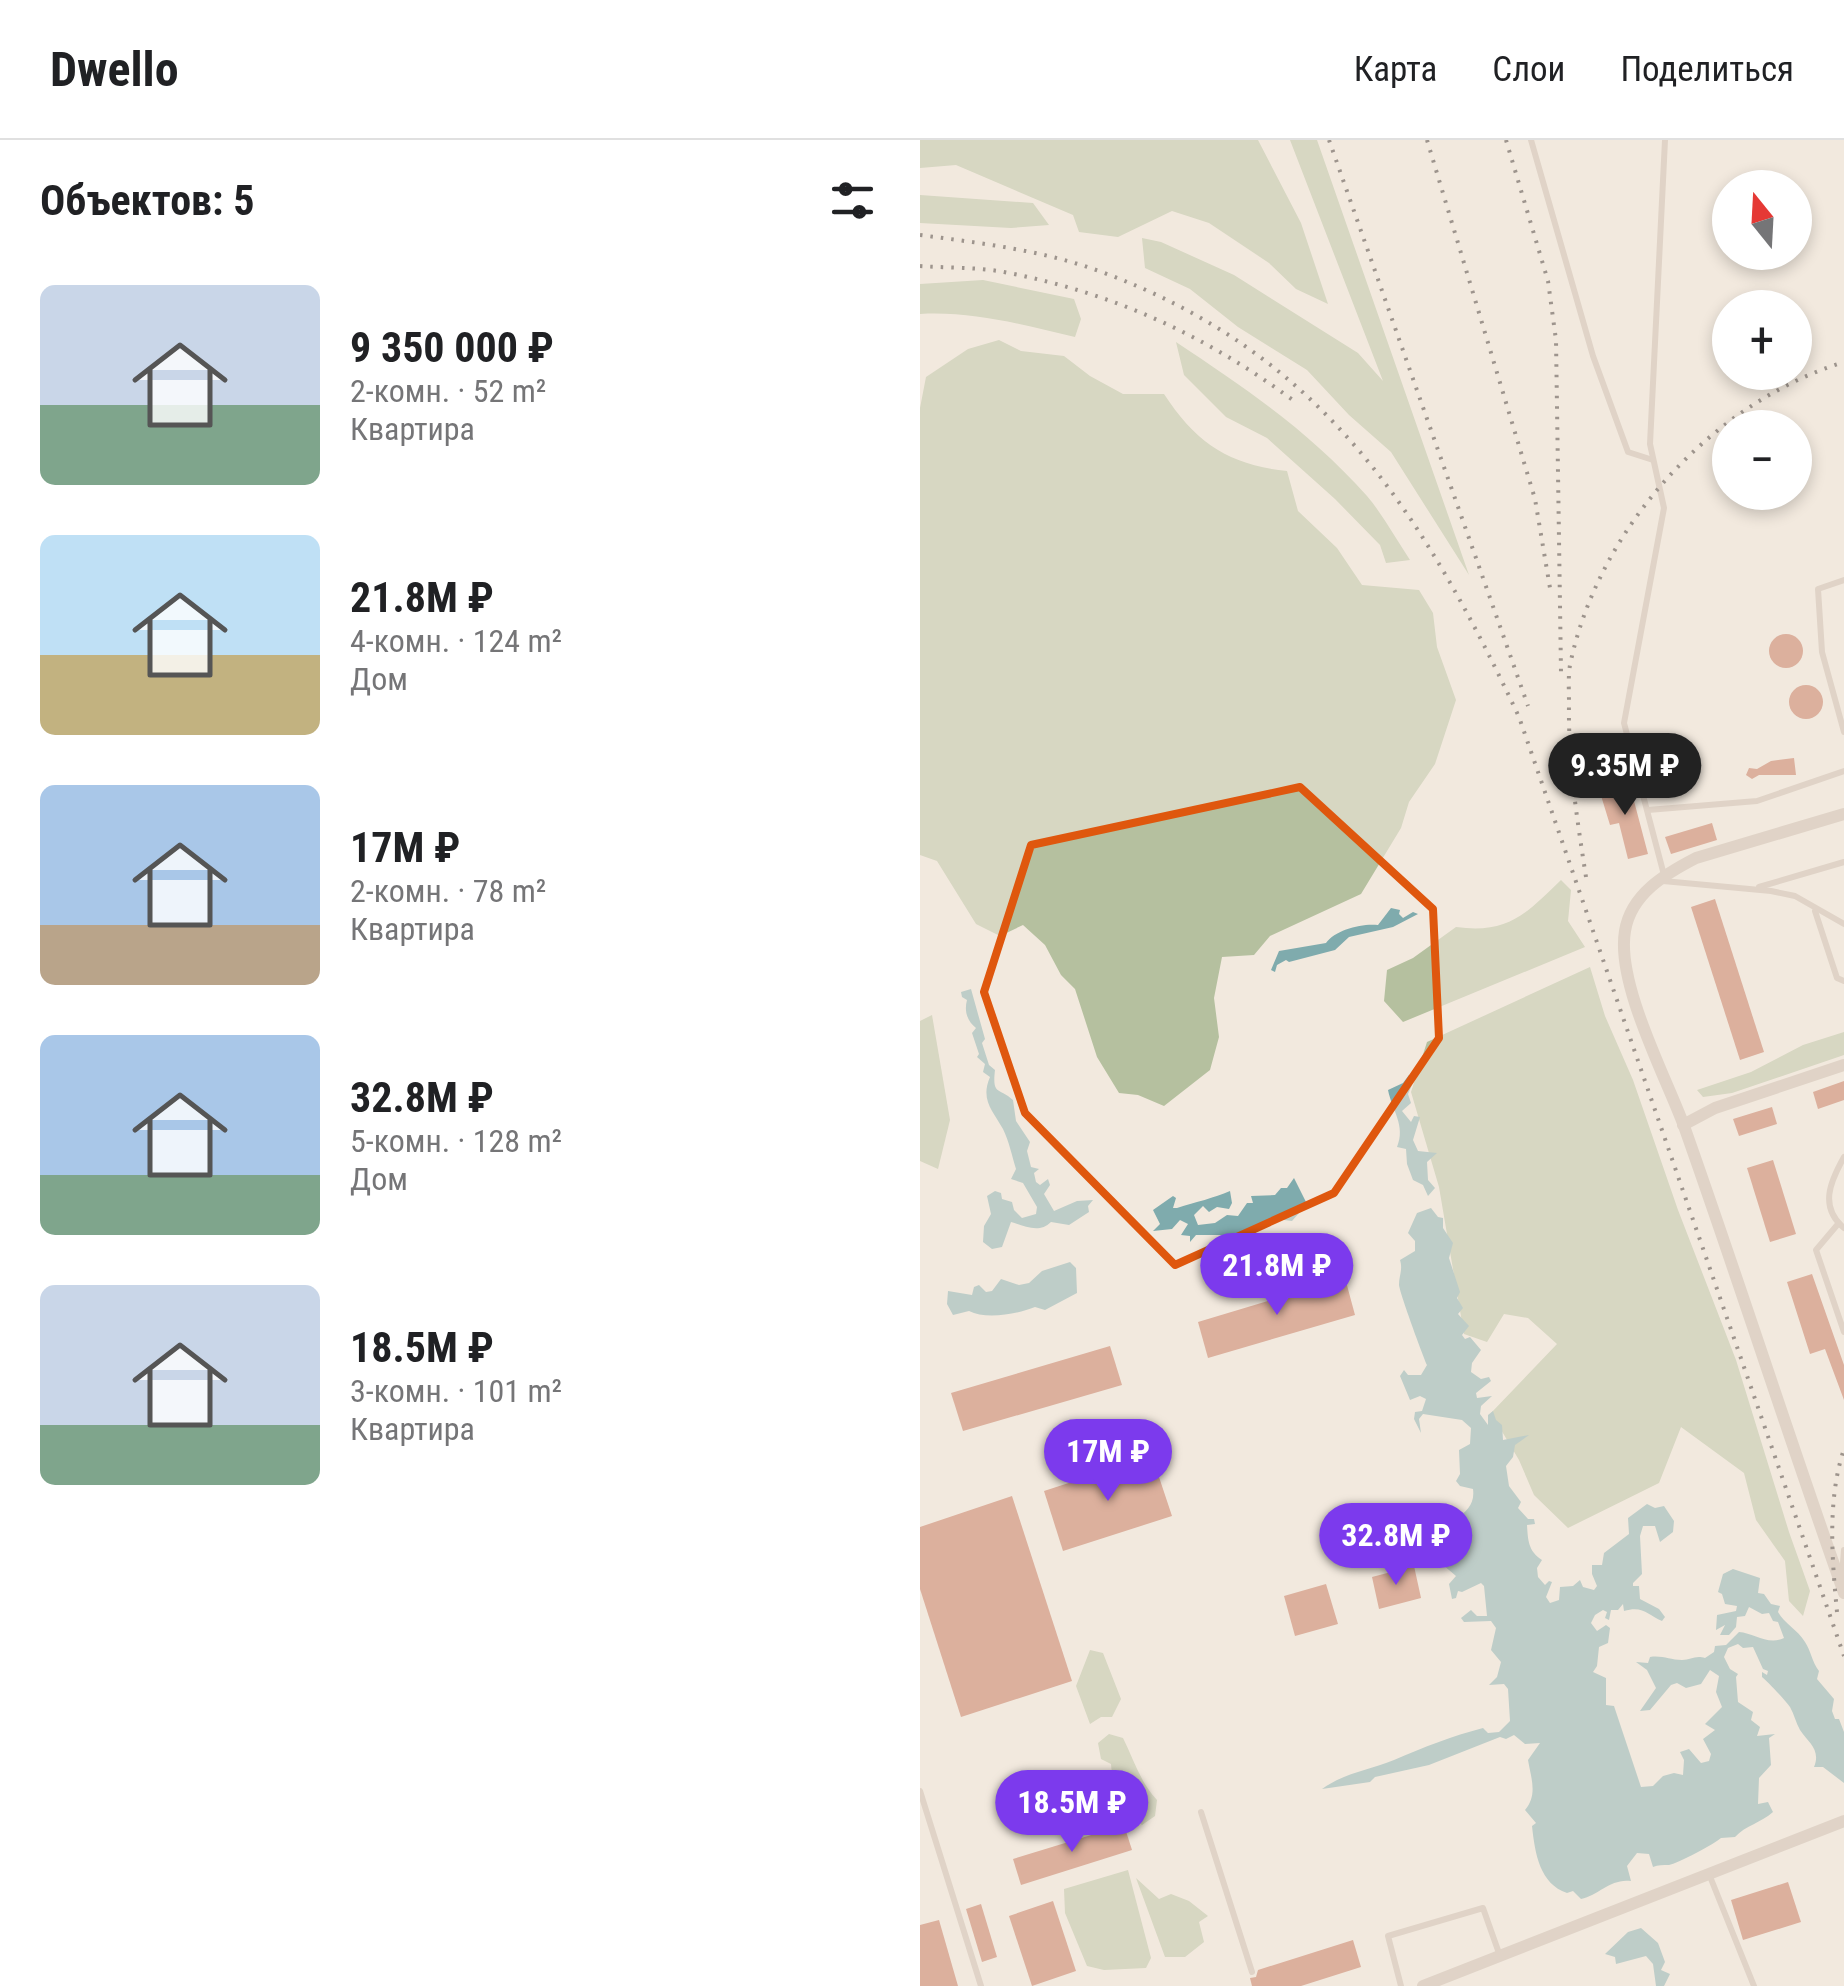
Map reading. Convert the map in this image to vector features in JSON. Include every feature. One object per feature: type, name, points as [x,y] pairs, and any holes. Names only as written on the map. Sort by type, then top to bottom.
[{"type":"street","points":[[1843,1589],[1623,956],[1625,928],[1645,891],[1661,878],[1696,858],[1844,814]]},
{"type":"street","points":[[1683,1125],[1715,1108],[1844,1064]]},
{"type":"street","points":[[1423,1986],[1457,1980],[1500,1956],[1844,1821]]},
{"type":"lane","points":[[1531,140],[1593,356],[1628,452],[1653,460]]},
{"type":"lane","points":[[1664,140],[1650,444],[1664,508],[1624,724],[1648,810],[1661,878],[1794,896],[1844,924]]},
{"type":"lane","points":[[1844,580],[1818,589],[1822,652],[1844,732]]},
{"type":"lane","points":[[1648,810],[1757,801],[1844,771]]},
{"type":"lane","points":[[1753,889],[1844,862]]},
{"type":"lane","points":[[1814,909],[1837,978],[1844,981]]},
{"type":"lane","points":[[1844,1157],[1832,1177],[1828,1197],[1830,1212],[1841,1226],[1816,1250],[1844,1332]]},
{"type":"lane","points":[[1843,1589],[1844,1550]]},
{"type":"lane","points":[[920,1791],[981,1986]]},
{"type":"lane","points":[[1201,1812],[1252,1972]]},
{"type":"lane","points":[[1709,1873],[1754,1986]]},
{"type":"lane","points":[[1401,1986],[1388,1936],[1484,1908],[1500,1956]]},
{"type":"highlighted area","points":[[1300,787],[1433,909],[1439,1038],[1334,1193],[1175,1265],[1025,1113],[984,992],[1031,845]]},
{"type":"green space","points":[[920,140],[1258,140],[1301,223],[1328,304],[1296,289],[1269,263],[1209,223],[1172,211],[1118,237],[1079,232],[1073,215],[956,165],[920,168]]},
{"type":"green space","points":[[1290,140],[1317,140],[1469,575],[1391,452],[1307,370],[1238,327],[1190,289],[1145,268],[1142,238],[1161,242],[1234,275],[1358,353],[1383,381]]},
{"type":"green space","points":[[920,195],[1033,203],[1049,225],[1011,228],[920,223]]},
{"type":"green space","points":[[983,280],[1074,299],[1081,319],[1075,337],[979,317],[920,314],[920,284]]},
{"type":"green space","points":[[999,340],[1021,351],[1064,356],[1123,394],[1164,394],[1189,426],[1216,449],[1248,463],[1287,471],[1298,511],[1337,548],[1362,585],[1419,590],[1433,613],[1437,647],[1456,700],[1435,764],[1409,802],[1401,828],[1361,894],[1270,936],[1254,955],[1222,957],[1214,998],[1219,1037],[1210,1070],[1164,1106],[1138,1095],[1119,1093],[1097,1057],[1075,989],[1061,975],[1045,945],[1023,925],[1000,936],[976,924],[937,861],[920,855],[920,408],[926,377],[968,349]]},
{"type":"green space","points":[[1176,342],[1253,395],[1323,451],[1367,496],[1410,560],[1386,563],[1380,545],[1335,499],[1267,438],[1226,417],[1184,375]]},
{"type":"green space","points":[[1561,880],[1571,890],[1568,921],[1585,947],[1403,1022],[1384,1001],[1387,970],[1413,958],[1456,927],[1489,927],[1515,919]]},
{"type":"green space","points":[[1590,967],[1605,1016],[1633,1080],[1736,1360],[1810,1591],[1803,1616],[1789,1601],[1785,1561],[1756,1520],[1744,1473],[1681,1427],[1659,1483],[1568,1528],[1534,1495],[1491,1413],[1557,1344],[1528,1318],[1504,1314],[1487,1342],[1464,1334],[1439,1187],[1411,1092],[1427,1042]]},
{"type":"green space","points":[[932,1015],[950,1120],[938,1169],[920,1161],[920,1021]]},
{"type":"green space","points":[[1844,1032],[1844,1055],[1732,1093],[1703,1097],[1697,1090],[1751,1072],[1803,1045]]},
{"type":"green space","points":[[1090,1650],[1103,1653],[1121,1699],[1112,1717],[1101,1717],[1090,1724],[1076,1686]]},
{"type":"green space","points":[[1109,1734],[1123,1738],[1157,1800],[1155,1816],[1142,1825],[1120,1798],[1111,1764],[1101,1759],[1098,1743]]},
{"type":"green space","points":[[1128,1870],[1151,1958],[1146,1968],[1104,1970],[1087,1966],[1065,1913],[1064,1889]]},
{"type":"green space","points":[[1136,1878],[1159,1899],[1171,1894],[1189,1901],[1208,1916],[1199,1922],[1204,1942],[1185,1957],[1165,1957]]},
{"type":"water","points":[[1391,908],[1400,910],[1403,918],[1413,912],[1418,914],[1393,927],[1349,937],[1335,950],[1286,960],[1277,965],[1275,972],[1271,970],[1279,951],[1326,943],[1349,928],[1378,925]]},
{"type":"water","points":[[971,989],[985,1039],[982,1043],[989,1065],[995,1070],[996,1087],[1013,1100],[1016,1121],[1030,1142],[1027,1151],[1031,1167],[1039,1169],[1034,1173],[1036,1182],[1040,1185],[1048,1179],[1050,1185],[1044,1194],[1054,1211],[1077,1201],[1093,1200],[1089,1212],[1069,1225],[1051,1222],[1037,1228],[1011,1222],[1002,1247],[992,1249],[983,1242],[984,1226],[991,1214],[987,1196],[995,1191],[1001,1193],[1002,1199],[1012,1202],[1022,1218],[1036,1214],[1037,1207],[1023,1183],[1011,1179],[1016,1169],[1005,1134],[987,1099],[990,1077],[983,1072],[985,1064],[977,1057],[972,1033],[976,1028],[967,1015],[967,1000],[962,997],[961,992]]},
{"type":"water","points":[[1409,1075],[1415,1078],[1408,1094],[1411,1103],[1402,1111],[1411,1122],[1414,1116],[1420,1117],[1413,1140],[1418,1151],[1437,1153],[1427,1162],[1428,1180],[1435,1188],[1428,1196],[1423,1185],[1413,1180],[1406,1149],[1397,1147],[1399,1125],[1388,1090],[1403,1083]]},
{"type":"water","points":[[1294,1178],[1307,1204],[1292,1221],[1276,1219],[1251,1235],[1196,1235],[1190,1242],[1190,1236],[1181,1235],[1188,1224],[1180,1220],[1172,1229],[1153,1231],[1160,1224],[1153,1210],[1173,1196],[1173,1208],[1177,1208],[1230,1191],[1229,1209],[1217,1207],[1209,1212],[1203,1206],[1194,1215],[1198,1225],[1215,1223],[1227,1215],[1238,1216],[1247,1203],[1253,1203],[1251,1196],[1275,1195]]},
{"type":"water","points":[[1431,1208],[1443,1218],[1443,1228],[1453,1243],[1449,1258],[1460,1292],[1457,1298],[1463,1308],[1458,1314],[1469,1326],[1462,1335],[1465,1339],[1470,1337],[1481,1350],[1471,1372],[1491,1381],[1476,1393],[1477,1398],[1492,1396],[1481,1406],[1480,1414],[1488,1425],[1488,1415],[1493,1411],[1502,1425],[1503,1440],[1529,1435],[1515,1445],[1506,1466],[1509,1486],[1521,1502],[1518,1508],[1528,1519],[1534,1519],[1535,1524],[1527,1525],[1528,1540],[1542,1560],[1537,1568],[1538,1577],[1545,1585],[1552,1582],[1546,1597],[1550,1603],[1559,1600],[1560,1587],[1573,1586],[1580,1580],[1583,1587],[1594,1590],[1597,1586],[1592,1565],[1602,1565],[1604,1553],[1629,1534],[1628,1518],[1647,1504],[1655,1508],[1664,1506],[1674,1521],[1673,1532],[1660,1542],[1655,1526],[1643,1526],[1642,1574],[1633,1583],[1639,1586],[1640,1599],[1659,1609],[1665,1617],[1662,1621],[1641,1610],[1624,1611],[1623,1604],[1618,1610],[1611,1610],[1609,1620],[1603,1610],[1591,1623],[1597,1631],[1606,1625],[1610,1628],[1608,1643],[1599,1647],[1593,1672],[1606,1678],[1606,1705],[1614,1706],[1641,1787],[1653,1786],[1663,1776],[1683,1775],[1680,1752],[1689,1749],[1701,1763],[1709,1761],[1711,1754],[1703,1739],[1715,1730],[1705,1724],[1722,1707],[1716,1692],[1719,1676],[1710,1670],[1701,1684],[1686,1688],[1677,1683],[1671,1685],[1650,1710],[1640,1711],[1656,1688],[1647,1670],[1636,1662],[1648,1663],[1650,1657],[1705,1658],[1714,1652],[1715,1646],[1726,1645],[1739,1632],[1767,1640],[1784,1638],[1778,1622],[1769,1613],[1749,1607],[1745,1616],[1737,1617],[1736,1627],[1729,1635],[1720,1635],[1725,1625],[1716,1630],[1717,1615],[1736,1611],[1737,1606],[1725,1604],[1718,1592],[1723,1574],[1733,1569],[1760,1578],[1758,1593],[1780,1606],[1778,1612],[1807,1645],[1819,1671],[1817,1679],[1834,1699],[1832,1711],[1844,1732],[1844,1783],[1823,1767],[1814,1767],[1815,1751],[1790,1707],[1762,1677],[1762,1672],[1767,1675],[1768,1671],[1763,1669],[1753,1647],[1738,1644],[1728,1648],[1724,1657],[1738,1674],[1738,1702],[1753,1712],[1751,1720],[1760,1727],[1757,1736],[1775,1734],[1769,1738],[1771,1765],[1759,1778],[1758,1804],[1768,1802],[1773,1812],[1735,1837],[1721,1838],[1673,1864],[1653,1867],[1649,1854],[1637,1853],[1627,1866],[1631,1881],[1617,1882],[1587,1897],[1581,1899],[1573,1891],[1558,1889],[1545,1875],[1537,1857],[1532,1826],[1536,1823],[1525,1810],[1532,1792],[1528,1760],[1540,1743],[1525,1744],[1514,1735],[1500,1737],[1429,1765],[1375,1777],[1370,1782],[1322,1789],[1348,1775],[1460,1735],[1483,1728],[1488,1733],[1499,1732],[1510,1721],[1508,1689],[1504,1684],[1489,1685],[1497,1677],[1501,1662],[1491,1650],[1496,1628],[1491,1621],[1464,1622],[1461,1618],[1471,1610],[1477,1616],[1487,1616],[1484,1586],[1481,1583],[1458,1591],[1452,1599],[1449,1584],[1456,1576],[1442,1564],[1452,1558],[1440,1556],[1465,1544],[1460,1535],[1463,1524],[1456,1524],[1455,1520],[1469,1507],[1473,1489],[1456,1481],[1460,1474],[1459,1450],[1470,1444],[1471,1428],[1462,1420],[1423,1414],[1419,1419],[1421,1433],[1415,1412],[1422,1411],[1426,1399],[1420,1396],[1410,1400],[1400,1376],[1404,1370],[1408,1375],[1421,1375],[1427,1365],[1399,1285],[1400,1260],[1415,1251],[1415,1241],[1408,1233],[1417,1213]]},
{"type":"water","points":[[1070,1262],[1076,1268],[1077,1293],[1045,1310],[1035,1307],[1002,1315],[969,1311],[953,1315],[947,1304],[948,1291],[972,1295],[979,1285],[986,1292],[992,1291],[1001,1279],[1019,1285],[1029,1283],[1042,1271]]},
{"type":"water","points":[[1641,1928],[1658,1943],[1665,1962],[1661,1970],[1670,1974],[1664,1986],[1656,1986],[1653,1964],[1646,1956],[1616,1964],[1615,1957],[1605,1954],[1628,1932]]},
{"type":"building","points":[[1786,634],[1798,639],[1803,651],[1798,663],[1786,668],[1774,663],[1769,651],[1774,639]]},
{"type":"building","points":[[1806,685],[1818,690],[1823,702],[1818,714],[1806,719],[1794,714],[1789,702],[1794,690]]},
{"type":"building","points":[[1794,758],[1796,775],[1759,775],[1752,779],[1746,775],[1749,768]]},
{"type":"building","points":[[1629,782],[1648,854],[1628,859],[1619,823],[1610,825],[1599,789]]},
{"type":"building","points":[[1712,823],[1717,840],[1671,854],[1665,837]]},
{"type":"building","points":[[1715,899],[1764,1052],[1740,1060],[1691,907]]},
{"type":"building","points":[[1844,1081],[1844,1100],[1818,1109],[1813,1092]]},
{"type":"building","points":[[1772,1107],[1777,1124],[1739,1136],[1733,1119]]},
{"type":"building","points":[[1773,1160],[1796,1234],[1770,1242],[1747,1168]]},
{"type":"building","points":[[1812,1274],[1844,1365],[1844,1400],[1825,1349],[1810,1354],[1787,1282]]},
{"type":"building","points":[[1345,1278],[1355,1315],[1208,1358],[1198,1322]]},
{"type":"building","points":[[1110,1346],[1122,1385],[963,1431],[951,1393]]},
{"type":"building","points":[[1152,1456],[1172,1516],[1063,1551],[1044,1491]]},
{"type":"building","points":[[1012,1496],[1072,1681],[961,1717],[920,1589],[920,1527]]},
{"type":"building","points":[[1414,1566],[1421,1598],[1379,1609],[1372,1577]]},
{"type":"building","points":[[1326,1584],[1338,1624],[1295,1636],[1284,1596]]},
{"type":"building","points":[[1124,1825],[1132,1850],[1021,1885],[1013,1859]]},
{"type":"building","points":[[1788,1882],[1801,1922],[1743,1940],[1731,1900]]},
{"type":"building","points":[[1053,1901],[1076,1971],[1032,1986],[1009,1916]]},
{"type":"building","points":[[981,1904],[997,1957],[982,1962],[966,1909]]},
{"type":"building","points":[[939,1920],[958,1986],[920,1986],[920,1925]]},
{"type":"building","points":[[1353,1940],[1361,1967],[1301,1986],[1252,1986],[1250,1978],[1256,1977],[1258,1970]]},
{"type":"railway","points":[[1329,140],[1528,706]]},
{"type":"railway","points":[[1427,140],[1535,499],[1550,588]]},
{"type":"railway","points":[[1506,140],[1548,281],[1556,340],[1561,672]]},
{"type":"railway","points":[[920,235],[1055,258],[1099,271],[1177,305],[1245,346],[1305,394],[1357,448],[1403,508],[1483,643],[1519,717],[1844,1656]]},
{"type":"railway","points":[[920,266],[1004,272],[1121,305],[1227,356],[1294,401]]},
{"type":"railway","points":[[1586,877],[1572,769],[1569,674],[1584,615],[1606,566],[1634,520],[1706,440],[1795,381],[1844,362]]},
{"type":"railway","points":[[1837,1612],[1833,1509],[1844,1449]]}]
